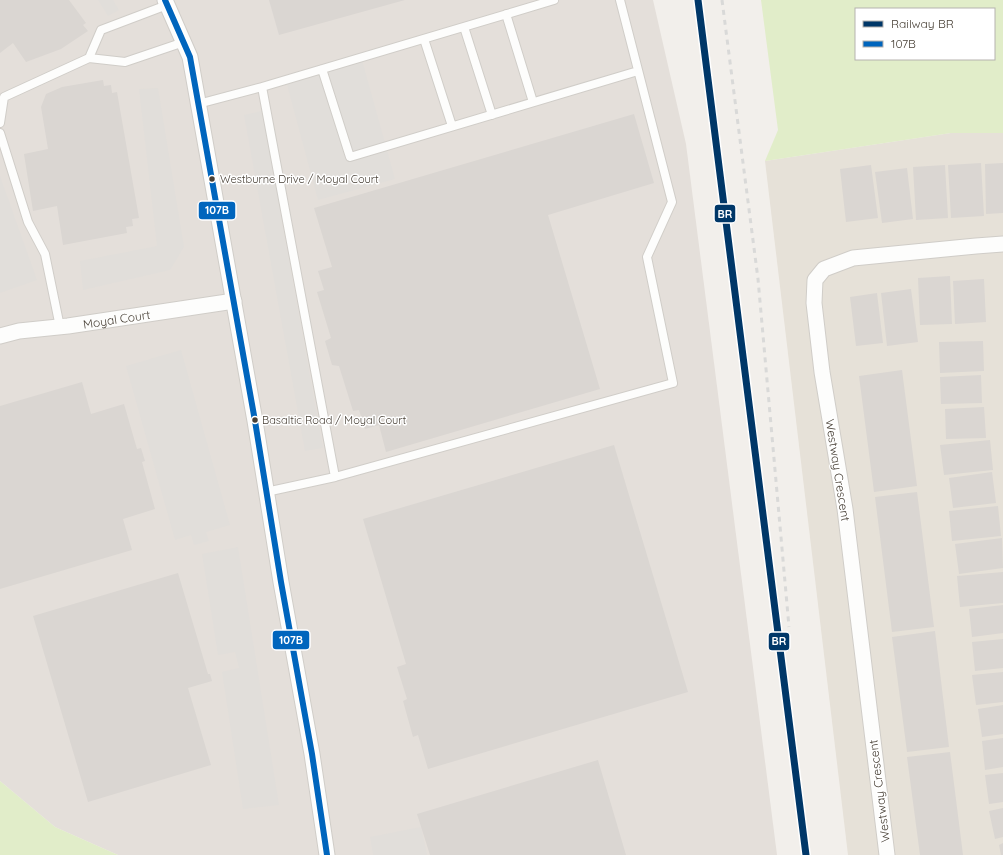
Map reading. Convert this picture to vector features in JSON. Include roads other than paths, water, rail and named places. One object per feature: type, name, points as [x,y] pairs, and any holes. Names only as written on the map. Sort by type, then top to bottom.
[{"type":"street","points":[[166,2],[190,57],[234,301],[281,582],[312,754],[327,855]]},
{"type":"street","name":"Westway Crescent","points":[[887,855],[845,509],[822,372],[814,303],[815,280],[824,269],[853,258],[1003,244]]},
{"type":"street","name":"Moyal Court","points":[[0,336],[19,331],[60,327],[234,301]]},
{"type":"lane","points":[[198,104],[262,87],[554,0]]},
{"type":"lane","points":[[266,492],[335,477],[673,382],[647,257],[672,202],[620,0]]},
{"type":"lane","points":[[89,58],[101,30],[166,2]]},
{"type":"lane","points":[[506,14],[533,102]]},
{"type":"lane","points":[[464,27],[492,115]]},
{"type":"lane","points":[[424,39],[452,126]]},
{"type":"lane","points":[[0,123],[2,95],[89,58],[125,62],[184,42]]},
{"type":"lane","points":[[322,69],[350,156],[638,71]]},
{"type":"lane","points":[[262,87],[335,477]]},
{"type":"lane","points":[[0,133],[28,222],[45,254],[60,327]]},
{"type":"railway","points":[[722,0],[758,279],[789,627]]},
{"type":"rail line","name":"BR","points":[[698,0],[806,855]]},
{"type":"place","name":"Westburne Drive / Moyal Court","points":[[212,179]]},
{"type":"place","name":"Basaltic Road / Moyal Court","points":[[255,420]]}]
